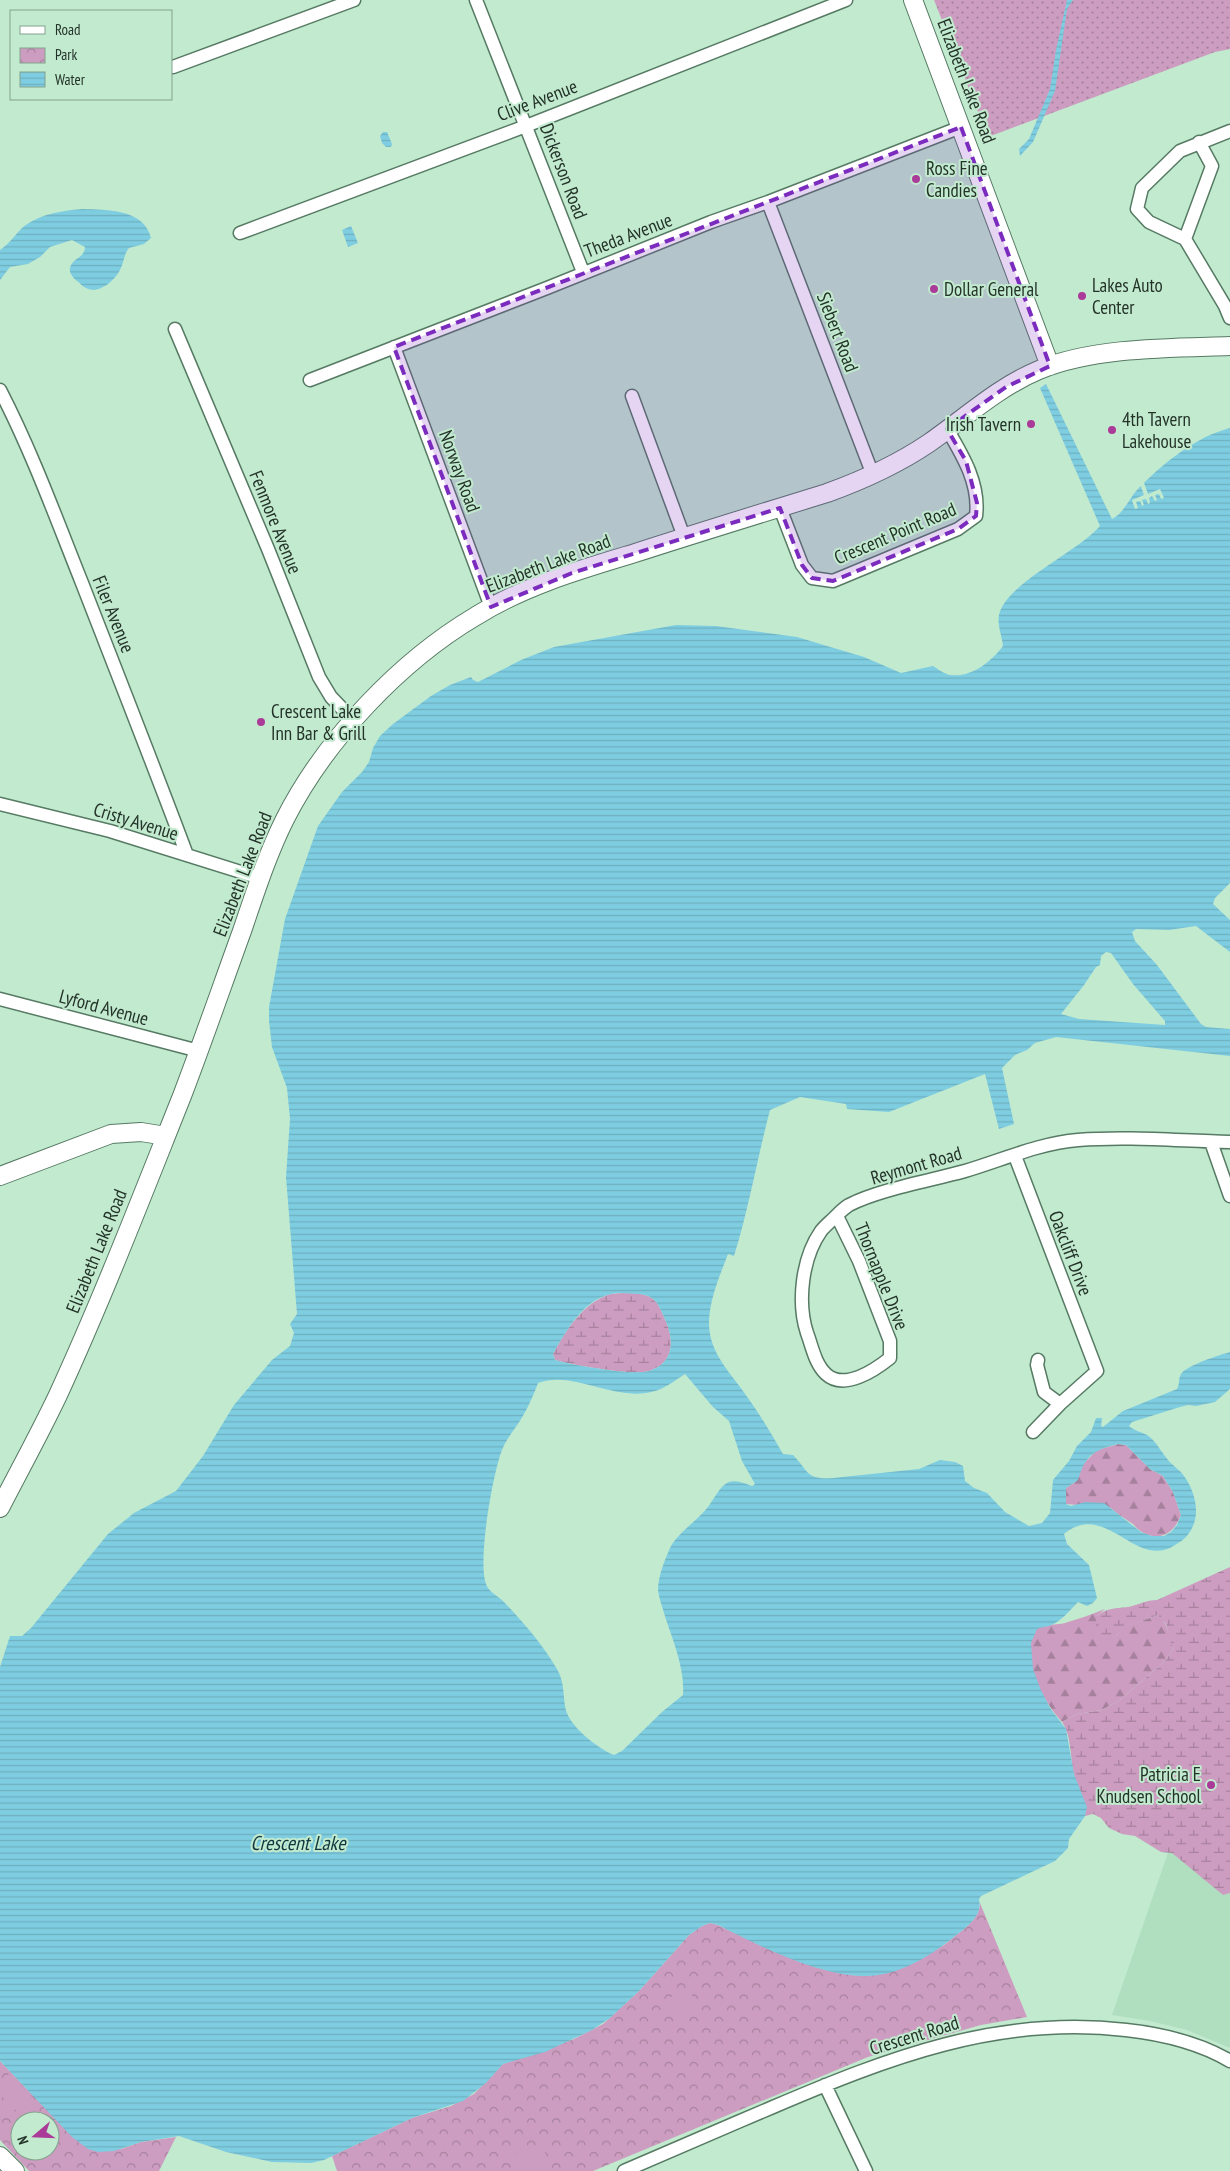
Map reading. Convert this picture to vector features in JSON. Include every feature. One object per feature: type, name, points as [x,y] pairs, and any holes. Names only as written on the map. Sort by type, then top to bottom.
[{"type":"street","points":[[173,67],[354,0]]},
{"type":"street","name":"Dickerson Road","points":[[476,0],[583,272]]},
{"type":"street","name":"Clive Avenue","points":[[240,233],[526,126],[846,0]]},
{"type":"street","name":"Elizabeth Lake Road","points":[[0,1508],[69,1370],[166,1136],[199,1051],[260,878],[280,830],[298,797],[322,761],[354,721],[422,655],[490,607],[557,578],[780,508],[873,475],[910,455],[1006,387],[1050,366],[962,126],[913,0]]},
{"type":"street","name":"Theda Avenue","points":[[310,380],[711,222],[768,202],[962,126]]},
{"type":"street","points":[[1230,131],[1180,151],[1142,188],[1137,209],[1149,222],[1185,239],[1225,306],[1230,318]]},
{"type":"street","points":[[1185,239],[1212,166],[1199,142]]},
{"type":"street","name":"Siebert Road","points":[[768,202],[873,475]]},
{"type":"street","name":"Fenmore Avenue","points":[[175,329],[264,540],[319,677],[331,697],[354,721]]},
{"type":"street","points":[[1050,366],[1078,358],[1140,350],[1230,346]]},
{"type":"street","name":"Norway Road","points":[[394,348],[490,607]]},
{"type":"street","name":"Filer Avenue","points":[[0,390],[32,458],[187,855]]},
{"type":"street","points":[[632,396],[684,537]]},
{"type":"street","name":"Crescent Point Road","points":[[780,508],[802,565],[812,578],[833,580],[958,529],[971,522],[976,516],[978,503],[966,462],[948,429]]},
{"type":"street","name":"Cristy Avenue","points":[[0,804],[110,831],[260,878]]},
{"type":"street","name":"Lyford Avenue","points":[[0,998],[199,1051]]},
{"type":"street","points":[[0,1176],[106,1136],[141,1132],[166,1136]]},
{"type":"street","name":"Reymont Road","points":[[872,1371],[859,1377],[840,1380],[826,1375],[816,1360],[805,1327],[801,1297],[806,1265],[821,1230],[847,1206],[873,1196],[1015,1156],[1050,1144],[1077,1140],[1116,1138],[1230,1142]]},
{"type":"street","points":[[1211,1142],[1230,1196]]},
{"type":"street","name":"Oakcliff Drive","points":[[1015,1156],[1097,1371],[1060,1404]]},
{"type":"street","name":"Thornapple Drive","points":[[837,1216],[859,1261],[890,1341],[890,1358],[872,1371]]},
{"type":"street","points":[[1033,1432],[1060,1404],[1044,1392],[1037,1365],[1038,1360]]},
{"type":"street","name":"Crescent Road","points":[[624,2171],[825,2085],[897,2058],[943,2044],[996,2032],[1037,2027],[1077,2026],[1141,2032],[1180,2039],[1230,2061]]},
{"type":"street","points":[[825,2085],[866,2171]]},
{"type":"street","points":[[0,2156],[15,2171]]},
{"type":"highlighted area","points":[[961,127],[1050,366],[1006,387],[947,429],[966,461],[977,503],[976,516],[958,529],[833,581],[812,578],[802,565],[780,508],[572,573],[491,607],[394,347]]},
{"type":"shaded area","name":"Patricia E Knudsen School","points":[[1230,1673],[1230,2048],[1187,2030],[1150,2021],[1112,2015]]},
{"type":"green space","points":[[934,0],[1230,0],[1230,49],[1215,52],[988,137]]},
{"type":"green space","points":[[610,1294],[642,1294],[652,1298],[658,1304],[670,1333],[671,1341],[668,1355],[658,1367],[649,1371],[630,1372],[588,1367],[555,1360],[553,1354],[576,1318],[600,1298]]},
{"type":"green space","points":[[1118,1444],[1126,1445],[1150,1469],[1163,1476],[1173,1492],[1181,1515],[1175,1526],[1166,1534],[1161,1536],[1149,1535],[1139,1530],[1111,1508],[1066,1504],[1066,1488],[1075,1482],[1083,1464],[1097,1450]]},
{"type":"green space","points":[[1230,1567],[1230,1893],[1223,1895],[1172,1853],[1161,1852],[1135,1836],[1122,1834],[1109,1828],[1101,1818],[1093,1814],[1085,1816],[1084,1805],[1074,1775],[1068,1734],[1062,1722],[1077,1714],[1102,1710],[1120,1700],[1164,1662],[1173,1650],[1166,1624],[1158,1615],[1127,1626],[1116,1636],[1108,1638],[1097,1630],[1097,1616],[1115,1608],[1157,1600]]},
{"type":"green space","points":[[1105,1609],[1097,1616],[1116,1636],[1126,1626],[1158,1615],[1166,1625],[1173,1650],[1164,1662],[1120,1700],[1102,1710],[1077,1714],[1062,1722],[1049,1705],[1033,1674],[1030,1652],[1033,1635],[1041,1627],[1065,1623]]},
{"type":"green space","points":[[980,1903],[1027,2017],[981,2025],[868,2057],[593,2171],[337,2171],[332,2156],[412,2118],[451,2106],[474,2094],[503,2064],[574,2039],[603,2024],[639,1991],[689,1935],[702,1926],[710,1923],[718,1925],[818,1967],[853,1975],[870,1975],[887,1973],[905,1966],[941,1947],[965,1929],[973,1920],[977,1915]]},
{"type":"green space","points":[[690,1990],[696,2006],[670,2017],[663,2000]]},
{"type":"green space","points":[[0,2061],[48,2111],[10,2111],[10,2151],[0,2140]]},
{"type":"green space","points":[[10,2073],[40,2106],[35,2111],[16,2111],[0,2094],[0,2082]]},
{"type":"green space","points":[[60,2121],[121,2149],[141,2142],[176,2137],[159,2171],[29,2171],[20,2161],[60,2161]]},
{"type":"green space","points":[[542,2144],[549,2163],[526,2171],[515,2171],[509,2155]]},
{"type":"water","points":[[1067,0],[1073,0],[1067,9],[1055,91],[1033,142],[1020,156],[1019,149],[1029,139],[1050,89]]},
{"type":"water","points":[[383,132],[387,132],[392,144],[391,147],[386,147],[382,143],[380,136]]},
{"type":"water","points":[[82,209],[112,211],[132,216],[147,228],[151,238],[144,244],[129,248],[120,270],[114,278],[96,290],[85,287],[71,274],[71,265],[83,254],[85,247],[72,240],[50,247],[40,257],[28,264],[10,267],[0,280],[0,250],[22,228],[43,216]]},
{"type":"water","points":[[351,226],[358,243],[348,247],[342,230]]},
{"type":"water","name":"Crescent Lake","points":[[1046,384],[1112,519],[1123,510],[1137,490],[1168,461],[1204,438],[1230,428],[1230,883],[1215,898],[1213,904],[1230,920],[1230,952],[1196,926],[1169,930],[1136,929],[1132,932],[1135,941],[1157,965],[1201,1024],[1206,1027],[1230,1029],[1230,1056],[1056,1037],[1035,1043],[1027,1050],[1015,1055],[1002,1068],[1014,1124],[999,1129],[985,1074],[889,1112],[847,1109],[846,1104],[800,1097],[770,1110],[749,1202],[734,1256],[728,1254],[713,1295],[709,1321],[712,1343],[728,1372],[742,1389],[783,1454],[793,1455],[812,1476],[817,1478],[833,1478],[919,1469],[940,1460],[955,1462],[963,1466],[965,1481],[974,1488],[987,1493],[1005,1512],[1029,1526],[1042,1523],[1050,1513],[1053,1480],[1069,1461],[1077,1446],[1091,1432],[1096,1418],[1102,1418],[1101,1426],[1103,1427],[1123,1411],[1177,1389],[1181,1374],[1190,1367],[1230,1352],[1230,1389],[1215,1402],[1180,1407],[1132,1422],[1129,1426],[1152,1439],[1191,1487],[1196,1513],[1193,1526],[1186,1537],[1175,1545],[1161,1551],[1147,1549],[1134,1544],[1107,1529],[1094,1525],[1079,1525],[1064,1534],[1067,1544],[1089,1565],[1097,1598],[1087,1606],[1078,1602],[1058,1621],[1037,1629],[1031,1643],[1033,1669],[1050,1708],[1066,1729],[1074,1774],[1087,1807],[1085,1816],[1069,1839],[1068,1848],[1055,1861],[981,1896],[978,1911],[972,1921],[938,1949],[921,1960],[884,1974],[864,1976],[821,1969],[777,1953],[718,1925],[710,1923],[702,1926],[689,1935],[639,1991],[610,2018],[592,2030],[545,2052],[503,2064],[486,2083],[463,2101],[412,2118],[324,2160],[311,2163],[272,2162],[226,2152],[179,2136],[141,2142],[114,2151],[98,2152],[88,2149],[72,2137],[60,2124],[60,2111],[47,2111],[0,2061],[0,1667],[10,1636],[22,1636],[31,1628],[108,1534],[134,1513],[176,1491],[203,1456],[234,1405],[272,1360],[290,1346],[294,1333],[290,1324],[297,1314],[286,1177],[290,1119],[287,1088],[272,1047],[269,1007],[285,919],[318,826],[342,792],[362,772],[369,762],[373,748],[380,736],[393,724],[431,696],[450,685],[471,677],[478,682],[521,660],[554,647],[676,625],[716,626],[797,637],[864,657],[901,673],[933,666],[948,674],[958,675],[973,671],[993,658],[1003,646],[999,627],[999,615],[1004,603],[1028,580],[1076,547],[1100,526],[1040,388]],"holes":[[[1106,952],[1111,953],[1133,984],[1165,1021],[1165,1025],[1079,1019],[1061,1014],[1096,967],[1100,965],[1101,956]],[[618,1293],[648,1296],[658,1304],[670,1333],[671,1341],[668,1355],[664,1362],[649,1371],[630,1372],[588,1367],[555,1360],[553,1354],[571,1324],[579,1315],[596,1300]],[[685,1374],[713,1407],[729,1421],[742,1461],[755,1484],[752,1486],[735,1481],[725,1484],[704,1512],[671,1546],[664,1562],[658,1590],[680,1664],[683,1695],[662,1712],[622,1751],[614,1755],[599,1747],[571,1721],[565,1706],[561,1678],[552,1660],[519,1618],[488,1588],[484,1578],[483,1562],[490,1499],[502,1450],[526,1411],[538,1383],[551,1380],[565,1380],[622,1393],[637,1394],[661,1389]],[[1118,1444],[1126,1445],[1150,1469],[1163,1476],[1173,1492],[1181,1515],[1177,1525],[1164,1536],[1152,1536],[1141,1532],[1104,1503],[1085,1502],[1071,1506],[1066,1504],[1066,1488],[1078,1480],[1084,1465],[1091,1455]]]},
{"type":"pier","points":[[1143,480],[1148,494],[1160,489],[1164,498],[1161,499],[1159,494],[1155,495],[1157,500],[1155,501],[1152,496],[1149,498],[1150,503],[1148,504],[1146,499],[1142,500],[1144,505],[1142,506],[1140,501],[1136,502],[1138,508],[1135,509],[1132,500],[1144,495],[1140,484]]},
{"type":"place","name":"Ross Fine Candies","points":[[916,179]]},
{"type":"place","name":"Dollar General","points":[[934,289]]},
{"type":"place","name":"Lakes Auto Center","points":[[1082,296]]},
{"type":"place","name":"Irish Tavern","points":[[1031,424]]},
{"type":"place","name":"4th Tavern Lakehouse","points":[[1112,430]]},
{"type":"place","name":"Crescent Lake Inn Bar & Grill","points":[[261,722]]},
{"type":"place","name":"Patricia E Knudsen School","points":[[1211,1785]]}]
